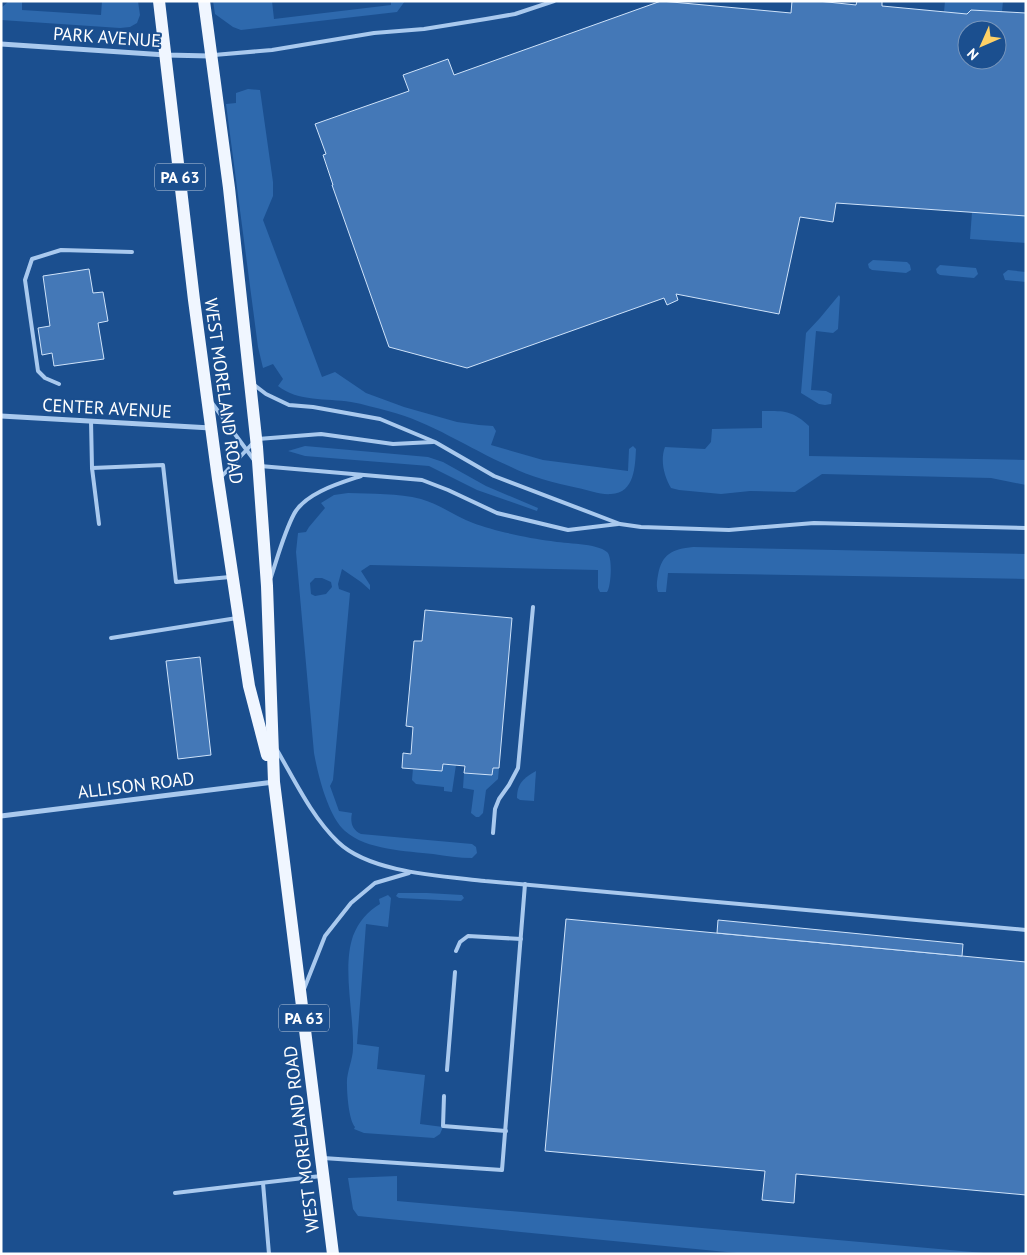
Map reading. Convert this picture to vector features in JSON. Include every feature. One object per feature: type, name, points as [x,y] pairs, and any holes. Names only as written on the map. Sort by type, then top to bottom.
[{"type":"main road","name":"WEST MORELAND ROAD","points":[[159,1],[193,290],[218,479],[249,686],[274,782]]},
{"type":"main road","name":"WEST MORELAND ROAD","points":[[204,1],[229,188],[256,439],[267,586],[274,782],[333,1254]]},
{"type":"street","name":"PARK AVENUE","points":[[1,44],[166,55],[211,56]]},
{"type":"street","name":"CENTER AVENUE","points":[[1,416],[212,428]]},
{"type":"street","name":"ALLISON ROAD","points":[[1,816],[274,782]]},
{"type":"lane","points":[[211,56],[272,50],[374,33],[486,19],[515,14],[554,1]]},
{"type":"lane","points":[[59,384],[45,378],[38,371],[25,280],[32,260],[61,250],[132,252]]},
{"type":"lane","points":[[250,382],[266,394],[290,405],[313,407],[380,419],[435,442],[494,476],[620,524],[642,527],[729,530],[814,523],[1026,528]]},
{"type":"lane","points":[[208,397],[258,466],[422,480],[496,513],[568,530],[620,524]]},
{"type":"lane","points":[[91,421],[92,468],[99,524]]},
{"type":"lane","points":[[218,479],[256,439],[321,434],[393,444],[435,442]]},
{"type":"lane","points":[[92,468],[163,465],[176,582],[233,577]]},
{"type":"lane","points":[[267,586],[294,512],[313,494],[338,483],[364,475]]},
{"type":"lane","points":[[493,833],[495,809],[518,768],[533,607]]},
{"type":"lane","points":[[111,638],[239,618]]},
{"type":"lane","points":[[272,741],[314,812],[339,843],[362,858],[410,872],[1026,930]]},
{"type":"lane","points":[[301,996],[325,936],[351,903],[375,883],[410,872]]},
{"type":"lane","points":[[321,1158],[502,1170],[525,884]]},
{"type":"lane","points":[[456,951],[460,942],[468,936],[521,939]]},
{"type":"lane","points":[[447,1070],[455,972]]},
{"type":"lane","points":[[444,1096],[443,1126],[506,1131]]},
{"type":"lane","points":[[176,1193],[323,1176]]},
{"type":"lane","points":[[263,1183],[269,1254]]},
{"type":"shaded area","points":[[9,1],[22,1],[22,10],[101,15],[102,1],[138,1],[140,15],[137,23],[130,27],[120,28],[1,20],[1,8]]},
{"type":"shaded area","points":[[213,1],[272,1],[274,19],[391,5],[391,1],[405,1],[397,12],[241,30],[233,27],[215,14]]},
{"type":"shaded area","points":[[945,1],[1003,1],[1002,12],[971,10],[967,14],[944,12]]},
{"type":"shaded area","points":[[248,89],[260,90],[273,182],[273,196],[263,220],[322,377],[335,372],[366,393],[404,407],[457,422],[493,426],[496,431],[491,445],[543,460],[628,471],[629,449],[633,446],[636,449],[634,470],[632,478],[625,489],[611,494],[603,494],[543,479],[517,470],[434,428],[404,416],[356,403],[294,395],[278,386],[283,379],[273,364],[263,368],[258,347],[226,104],[236,103],[236,93]]},
{"type":"shaded area","points":[[972,212],[1026,216],[1026,243],[970,239]]},
{"type":"shaded area","points":[[873,260],[907,262],[911,270],[906,273],[872,270],[868,264]]},
{"type":"shaded area","points":[[940,265],[976,268],[978,274],[974,278],[940,275],[936,269]]},
{"type":"shaded area","points":[[1008,270],[1026,272],[1026,282],[1005,280],[1003,274]]},
{"type":"shaded area","points":[[839,295],[838,329],[833,333],[816,331],[811,390],[826,391],[832,394],[831,404],[825,405],[819,404],[801,393],[806,333]]},
{"type":"shaded area","points":[[762,411],[787,412],[798,417],[809,426],[809,456],[1026,460],[1026,485],[991,478],[822,474],[795,492],[750,491],[721,494],[671,488],[664,468],[663,457],[665,447],[705,449],[711,442],[712,429],[762,428]]},
{"type":"shaded area","points":[[305,446],[428,457],[443,462],[486,486],[538,508],[537,511],[477,490],[429,466],[305,456],[288,451]]},
{"type":"shaded area","points":[[348,493],[412,497],[428,501],[466,520],[491,529],[532,538],[589,545],[602,549],[609,555],[611,572],[607,592],[600,592],[598,588],[598,570],[370,565],[361,571],[370,585],[370,590],[342,569],[338,584],[339,589],[350,593],[333,780],[330,786],[339,811],[352,813],[352,825],[361,834],[472,844],[476,847],[477,853],[472,858],[387,849],[364,842],[345,831],[329,806],[314,753],[296,552],[298,533],[306,532],[325,508],[321,503],[334,495]],"holes":[[[315,578],[322,578],[331,582],[332,587],[326,594],[315,596],[311,594],[310,583]]]},
{"type":"shaded area","points":[[693,547],[1026,554],[1026,579],[668,573],[666,592],[658,592],[658,575],[665,557],[679,549]]},
{"type":"shaded area","points":[[443,764],[456,765],[452,792],[444,791],[444,787],[416,784],[412,780],[413,768],[442,771]]},
{"type":"shaded area","points":[[493,768],[499,768],[498,779],[486,790],[483,813],[476,817],[471,813],[474,790],[463,788],[464,773],[492,775]]},
{"type":"shaded area","points":[[536,771],[534,801],[520,800],[517,798],[518,788],[525,779]]},
{"type":"shaded area","points":[[398,893],[462,895],[464,898],[461,901],[399,898],[396,896]]},
{"type":"shaded area","points":[[388,895],[391,898],[388,927],[366,924],[357,1044],[379,1047],[377,1069],[425,1075],[420,1124],[443,1127],[440,1134],[434,1138],[364,1133],[354,1129],[350,1113],[347,1080],[352,1057],[353,1035],[348,977],[350,949],[353,936],[361,921],[371,910],[380,904],[379,899]]},
{"type":"shaded area","points":[[397,1176],[397,1201],[995,1254],[747,1254],[358,1216],[353,1209],[348,1178]]},
{"type":"building","points":[[661,1],[791,13],[792,1],[818,1],[856,5],[857,1],[882,1],[882,6],[967,14],[971,10],[1026,13],[1026,216],[836,203],[833,222],[800,217],[779,314],[676,294],[678,300],[667,305],[664,298],[467,368],[389,347],[332,185],[323,155],[326,154],[315,124],[409,91],[403,75],[448,59],[454,75]]},
{"type":"building","points":[[89,269],[93,293],[103,292],[108,321],[98,323],[104,359],[54,366],[52,353],[42,355],[38,328],[50,326],[43,276]]},
{"type":"building","points":[[425,610],[512,618],[499,768],[493,768],[492,775],[464,773],[465,766],[443,764],[442,771],[402,768],[403,753],[411,754],[413,727],[406,726],[414,641],[422,641]]},
{"type":"building","points":[[200,657],[211,755],[178,759],[166,661]]},
{"type":"building","points":[[566,919],[1026,962],[1026,1195],[796,1174],[794,1203],[762,1200],[765,1171],[545,1151]]},
{"type":"building","points":[[718,920],[963,944],[962,956],[717,933]]}]
